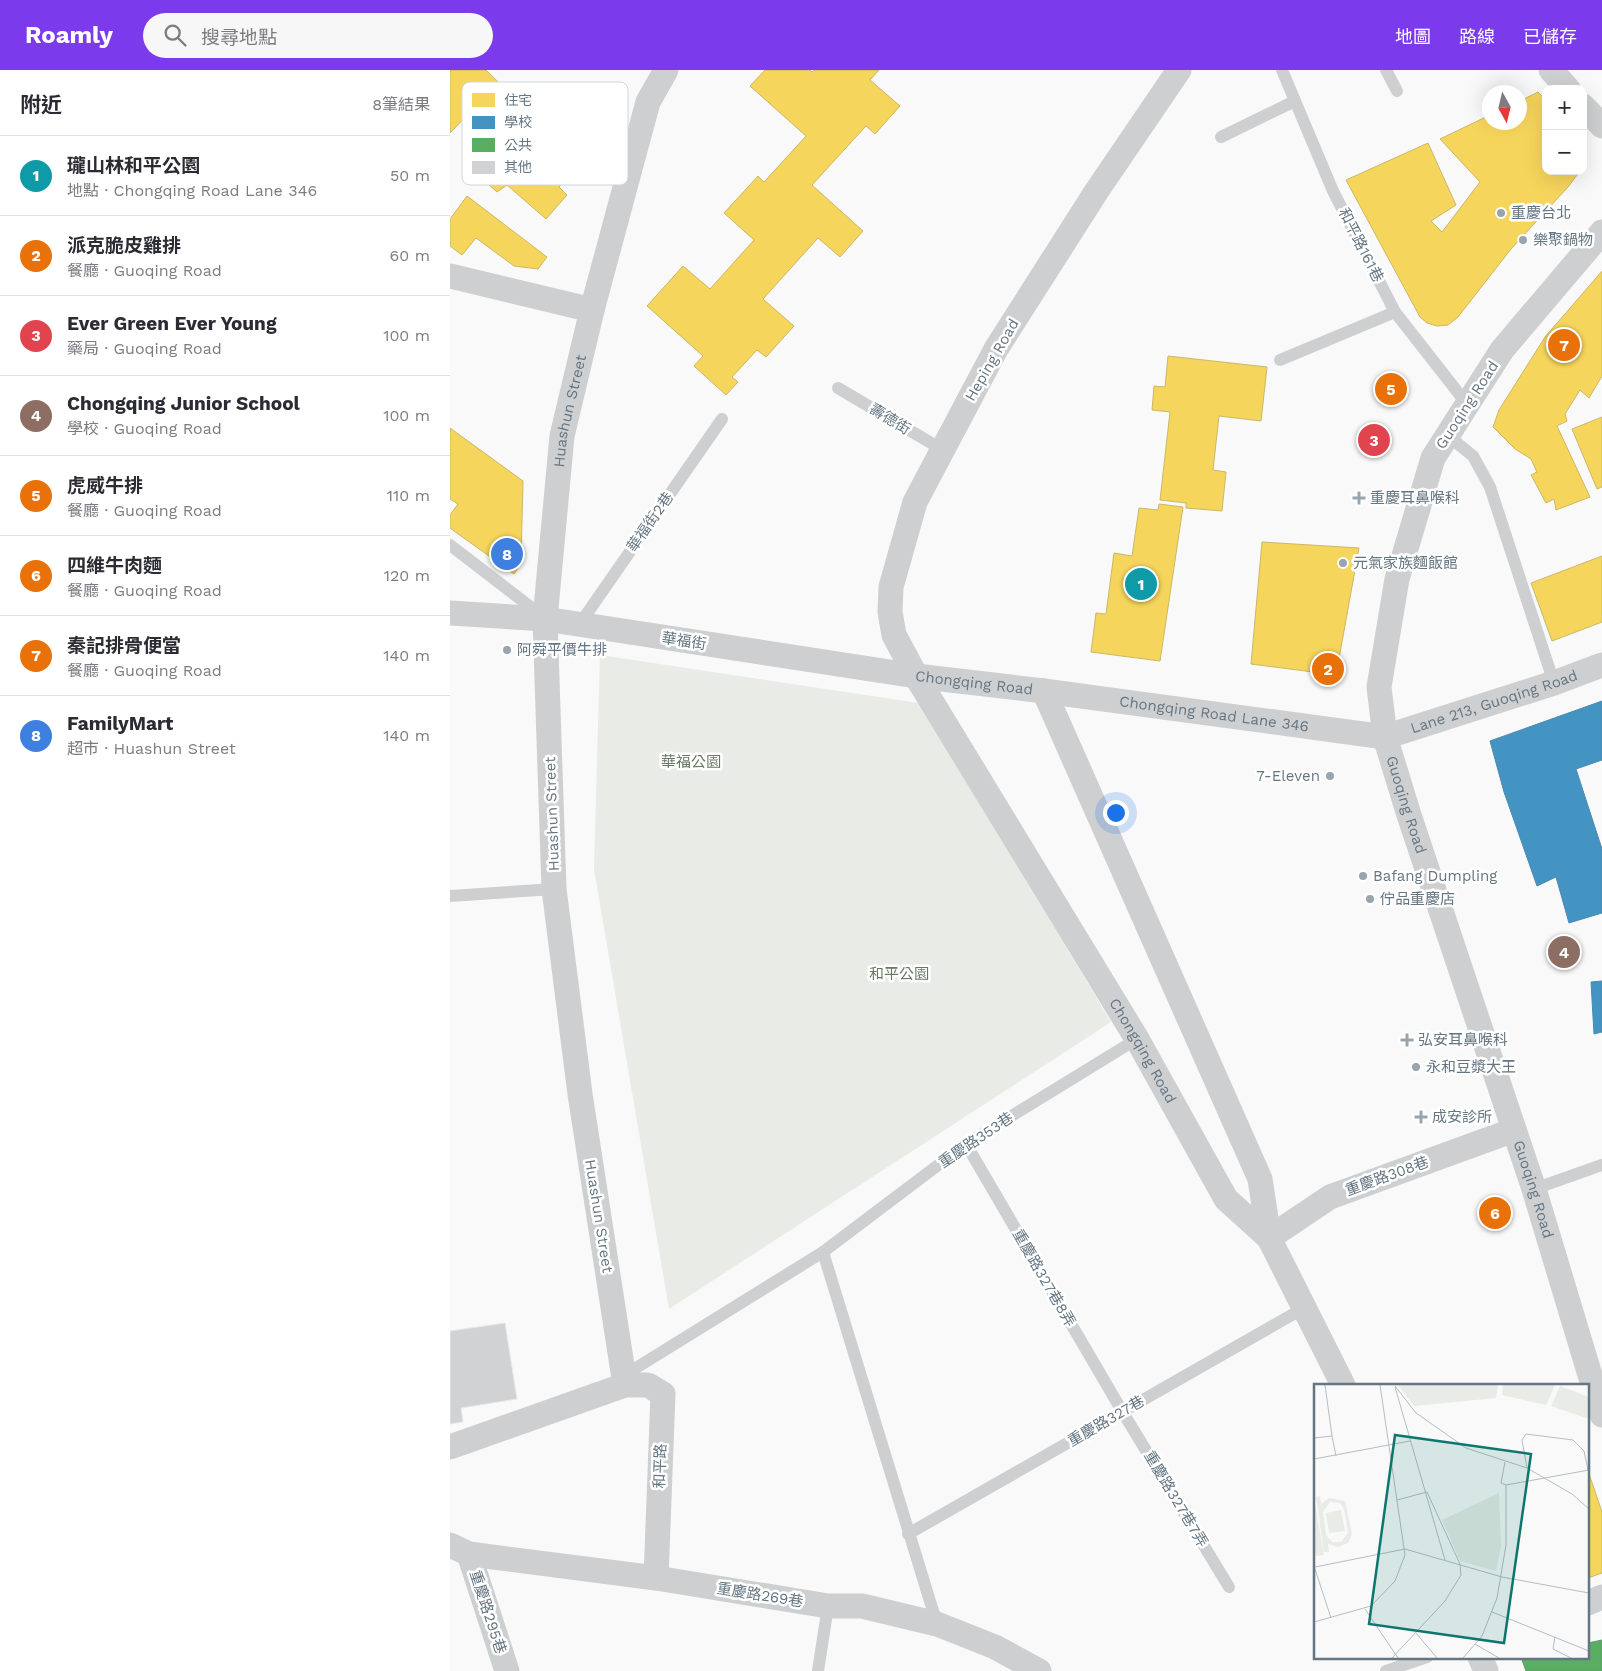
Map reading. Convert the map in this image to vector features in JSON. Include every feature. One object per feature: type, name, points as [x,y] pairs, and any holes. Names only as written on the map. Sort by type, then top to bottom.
[{"type":"street","name":"Huashun Street","points":[[628,176],[648,102],[666,70]]},
{"type":"street","name":"Heping Road","points":[[916,676],[894,635],[890,612],[891,587],[915,502],[996,349],[1096,192],[1179,70]]},
{"type":"street","points":[[1551,70],[1564,85]]},
{"type":"street","points":[[1587,110],[1602,126]]},
{"type":"street","name":"Huashun Street","points":[[624,1381],[580,1094],[554,889],[545,619],[562,436],[592,310],[626,185]]},
{"type":"street","name":"Guoqing Road","points":[[1602,232],[1502,350],[1433,458],[1397,579],[1379,687],[1385,736],[1412,824],[1534,1189],[1602,1415]]},
{"type":"street","points":[[450,276],[592,310]]},
{"type":"street","name":"華福街","points":[[450,613],[545,619],[916,676]]},
{"type":"street","name":"Lane 213, Guoqing Road","points":[[1385,736],[1554,683],[1602,665]]},
{"type":"street","name":"Chongqing Road","points":[[916,676],[1044,691],[1260,1178],[1269,1238],[1342,1384]]},
{"type":"street","name":"Chongqing Road","points":[[916,676],[1137,1039],[1226,1200],[1269,1238]]},
{"type":"street","name":"Chongqing Road Lane 346","points":[[1044,691],[1385,736]]},
{"type":"street","name":"重慶路308巷","points":[[1269,1238],[1330,1197],[1514,1130]]},
{"type":"street","points":[[450,1447],[624,1381]]},
{"type":"street","name":"和平路","points":[[624,1381],[648,1385],[663,1394],[656,1578]]},
{"type":"street","name":"重慶路269巷","points":[[460,1550],[656,1578],[828,1606],[862,1606],[937,1624],[995,1647],[1039,1671]]},
{"type":"street","name":"重慶路295巷","points":[[460,1550],[507,1671]]},
{"type":"street","points":[[1590,1602],[1602,1597]]},
{"type":"street","points":[[1480,1658],[1486,1671]]},
{"type":"lane","name":"和平路161巷","points":[[1282,70],[1333,190],[1395,312],[1467,404]]},
{"type":"lane","points":[[1386,70],[1397,91]]},
{"type":"lane","points":[[1221,137],[1295,101]]},
{"type":"lane","points":[[1280,360],[1395,312]]},
{"type":"lane","name":"壽德街","points":[[838,388],[943,450]]},
{"type":"lane","name":"華福街2巷","points":[[579,624],[722,419]]},
{"type":"lane","points":[[1447,435],[1473,456],[1490,487],[1554,683]]},
{"type":"lane","points":[[450,545],[545,619]]},
{"type":"lane","points":[[450,896],[554,889]]},
{"type":"lane","name":"重慶路353巷","points":[[624,1381],[823,1252],[966,1144],[1137,1039]]},
{"type":"lane","name":"重慶路327巷8弄","points":[[966,1144],[1122,1411]]},
{"type":"lane","points":[[1534,1189],[1602,1165]]},
{"type":"lane","points":[[823,1252],[937,1624]]},
{"type":"lane","name":"重慶路327巷","points":[[908,1534],[1304,1308]]},
{"type":"lane","name":"重慶路327巷7弄","points":[[1122,1411],[1229,1587]]},
{"type":"lane","points":[[818,1671],[828,1606]]},
{"type":"lane","points":[[1386,1671],[1424,1658]]},
{"type":"green space","name":"和平公園","points":[[600,655],[919,703],[1111,1022],[669,1309],[594,869]]},
{"type":"building: 住宅","points":[[450,70],[486,70],[498,82],[462,82],[462,120],[450,133]]},
{"type":"building: 住宅","points":[[765,70],[810,70],[812,72],[815,70],[879,70],[870,80],[900,106],[875,134],[866,126],[812,185],[863,231],[840,257],[818,238],[763,299],[794,326],[766,357],[757,350],[732,377],[738,382],[726,395],[694,366],[703,356],[647,306],[683,266],[710,289],[754,240],[724,213],[758,176],[764,182],[806,136],[750,86]]},
{"type":"building: 住宅","name":"重慶台北","points":[[1538,92],[1542,96],[1542,175],[1577,175],[1511,249],[1458,317],[1448,325],[1437,326],[1427,323],[1420,317],[1346,180],[1428,143],[1456,205],[1431,221],[1442,232],[1480,182],[1440,139],[1482,119],[1482,130],[1527,130],[1527,98]]},
{"type":"building: 住宅","points":[[489,185],[507,185],[497,192]]},
{"type":"building: 住宅","points":[[507,185],[561,185],[559,187],[567,195],[546,219]]},
{"type":"building: 住宅","points":[[467,196],[547,257],[538,269],[514,266],[476,238],[462,255],[450,246],[450,219]]},
{"type":"building: 住宅","points":[[1602,271],[1602,376],[1589,398],[1580,390],[1565,414],[1567,421],[1557,426],[1590,497],[1556,510],[1554,499],[1546,503],[1531,475],[1537,472],[1531,459],[1515,449],[1493,427],[1499,410],[1545,337]]},
{"type":"building: 住宅","points":[[1168,356],[1267,367],[1261,421],[1219,416],[1213,470],[1226,472],[1222,511],[1186,508],[1186,503],[1160,500],[1170,412],[1152,410],[1154,386],[1165,387]]},
{"type":"building: 住宅","points":[[1602,417],[1602,487],[1597,489],[1572,429]]},
{"type":"building: 住宅","points":[[450,428],[523,481],[521,563],[514,574],[450,528],[450,515],[458,504],[450,499]]},
{"type":"building: 住宅","points":[[1159,504],[1183,507],[1160,661],[1091,652],[1096,613],[1106,614],[1114,553],[1132,556],[1139,508],[1158,510]]},
{"type":"building: 住宅","points":[[1262,542],[1359,548],[1336,675],[1251,664]]},
{"type":"building: 住宅","points":[[1602,556],[1602,622],[1552,641],[1531,583]]},
{"type":"building: 住宅","points":[[1590,1477],[1602,1512],[1602,1573],[1590,1577]]},
{"type":"building: 學校","points":[[1602,701],[1602,760],[1576,769],[1602,849],[1602,913],[1569,923],[1556,877],[1537,886],[1504,792],[1490,741]]},
{"type":"building: 學校","points":[[1602,981],[1602,1032],[1594,1034],[1591,982]]},
{"type":"building: 公共","points":[[1602,1640],[1602,1671],[1526,1671],[1522,1660],[1530,1658],[1590,1658],[1590,1643]]},
{"type":"building: 其他","points":[[505,1323],[517,1399],[461,1408],[463,1422],[450,1424],[450,1331]]},
{"type":"place","name":"重慶台北","points":[[1501,213]]},
{"type":"place","name":"樂聚鍋物","points":[[1523,240]]},
{"type":"place","name":"秦記排骨便當","points":[[1564,345]]},
{"type":"place","name":"虎威牛排","points":[[1391,389]]},
{"type":"place","name":"Ever Green Ever Young","points":[[1374,440]]},
{"type":"place","name":"重慶耳鼻喉科","points":[[1359,498]]},
{"type":"place","name":"FamilyMart","points":[[507,554]]},
{"type":"place","name":"元氣家族麵飯館","points":[[1343,563]]},
{"type":"place","name":"瓏山林和平公園","points":[[1141,584]]},
{"type":"place","name":"阿舜平價牛排","points":[[507,650]]},
{"type":"place","name":"派克脆皮雞排","points":[[1328,669]]},
{"type":"place","name":"7-Eleven","points":[[1330,776]]},
{"type":"place","name":"Bafang Dumpling","points":[[1363,876]]},
{"type":"place","name":"佇品重慶店","points":[[1370,899]]},
{"type":"place","name":"Chongqing Junior School","points":[[1564,952]]},
{"type":"place","name":"弘安耳鼻喉科","points":[[1407,1040]]},
{"type":"place","name":"永和豆漿大王","points":[[1416,1067]]},
{"type":"place","name":"成安診所","points":[[1421,1117]]},
{"type":"place","name":"四維牛肉麵","points":[[1495,1213]]},
{"type":"park label","name":"華福公園","points":[[691,762]]}]
